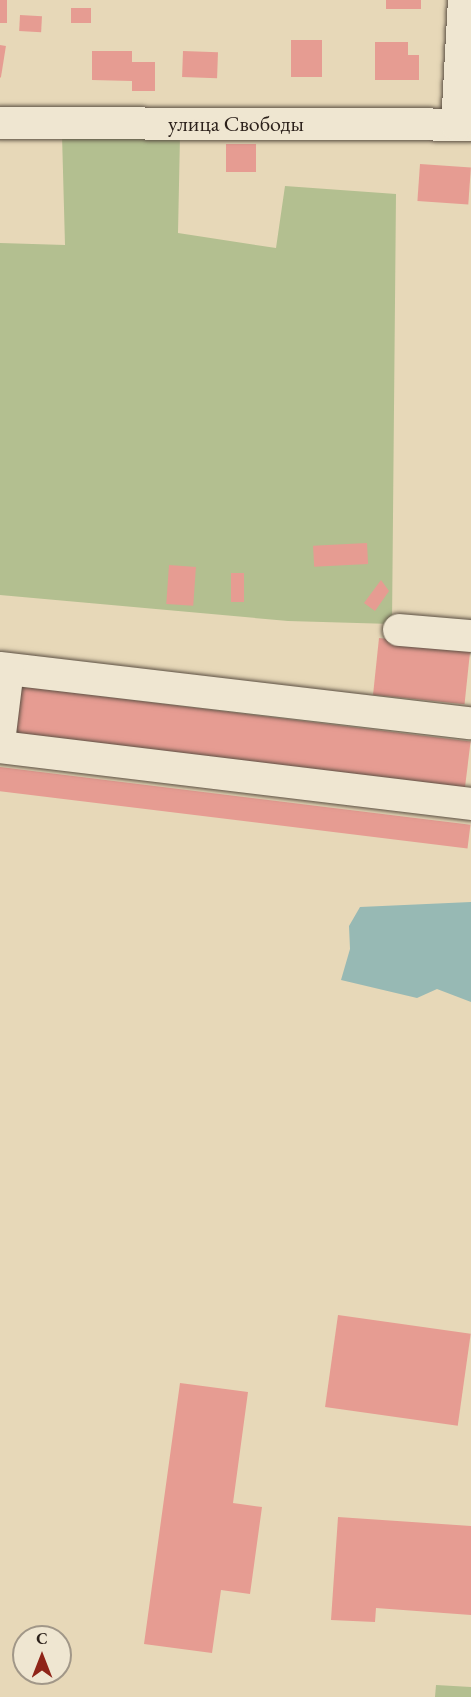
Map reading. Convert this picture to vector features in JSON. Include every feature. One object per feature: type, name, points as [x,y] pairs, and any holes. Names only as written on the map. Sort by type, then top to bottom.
[{"type":"street","points":[[464,0],[464,125]]},
{"type":"street","name":"улица Свободы","points":[[0,123],[464,125]]},
{"type":"street","points":[[399,630],[471,636]]},
{"type":"street","points":[[0,734],[4,668],[471,723]]},
{"type":"street","points":[[0,747],[471,804]]},
{"type":"green space","points":[[62,135],[180,136],[178,233],[276,248],[285,186],[396,194],[392,624],[288,621],[0,595],[0,243],[65,245]]},
{"type":"green space","points":[[436,1685],[471,1687],[471,1697],[435,1697]]},
{"type":"water","points":[[471,902],[471,1002],[437,989],[417,998],[341,980],[350,949],[349,926],[360,907]]},
{"type":"building","points":[[0,0],[7,0],[7,23],[0,23]]},
{"type":"building","points":[[386,0],[421,0],[421,9],[386,9]]},
{"type":"building","points":[[71,8],[91,8],[91,23],[71,23]]},
{"type":"building","points":[[20,15],[42,16],[41,32],[19,31]]},
{"type":"building","points":[[291,40],[322,40],[322,77],[291,77]]},
{"type":"building","points":[[375,42],[408,42],[408,55],[419,55],[419,80],[375,80]]},
{"type":"building","points":[[0,45],[6,46],[0,77]]},
{"type":"building","points":[[92,51],[132,51],[132,62],[155,62],[155,91],[132,91],[132,81],[92,80]]},
{"type":"building","points":[[183,51],[218,52],[217,78],[182,77]]},
{"type":"building","points":[[226,144],[256,144],[256,172],[226,172]]},
{"type":"building","points":[[420,164],[471,168],[468,204],[417,201]]},
{"type":"building","points":[[367,543],[368,564],[314,567],[313,546]]},
{"type":"building","points":[[169,565],[196,567],[193,606],[166,604]]},
{"type":"building","points":[[231,573],[244,573],[244,602],[231,602]]},
{"type":"building","points":[[381,580],[389,591],[375,611],[364,603]]},
{"type":"building","points":[[379,638],[470,648],[465,704],[373,695]]},
{"type":"building","points":[[18,686],[471,742],[465,790],[12,735]]},
{"type":"building","points":[[0,767],[470,825],[468,849],[0,791]]},
{"type":"building","points":[[338,1315],[471,1334],[458,1426],[325,1407]]},
{"type":"building","points":[[180,1383],[248,1392],[233,1503],[262,1507],[250,1594],[221,1590],[212,1653],[144,1644]]},
{"type":"building","points":[[338,1517],[471,1526],[471,1615],[376,1608],[375,1622],[331,1620]]}]
